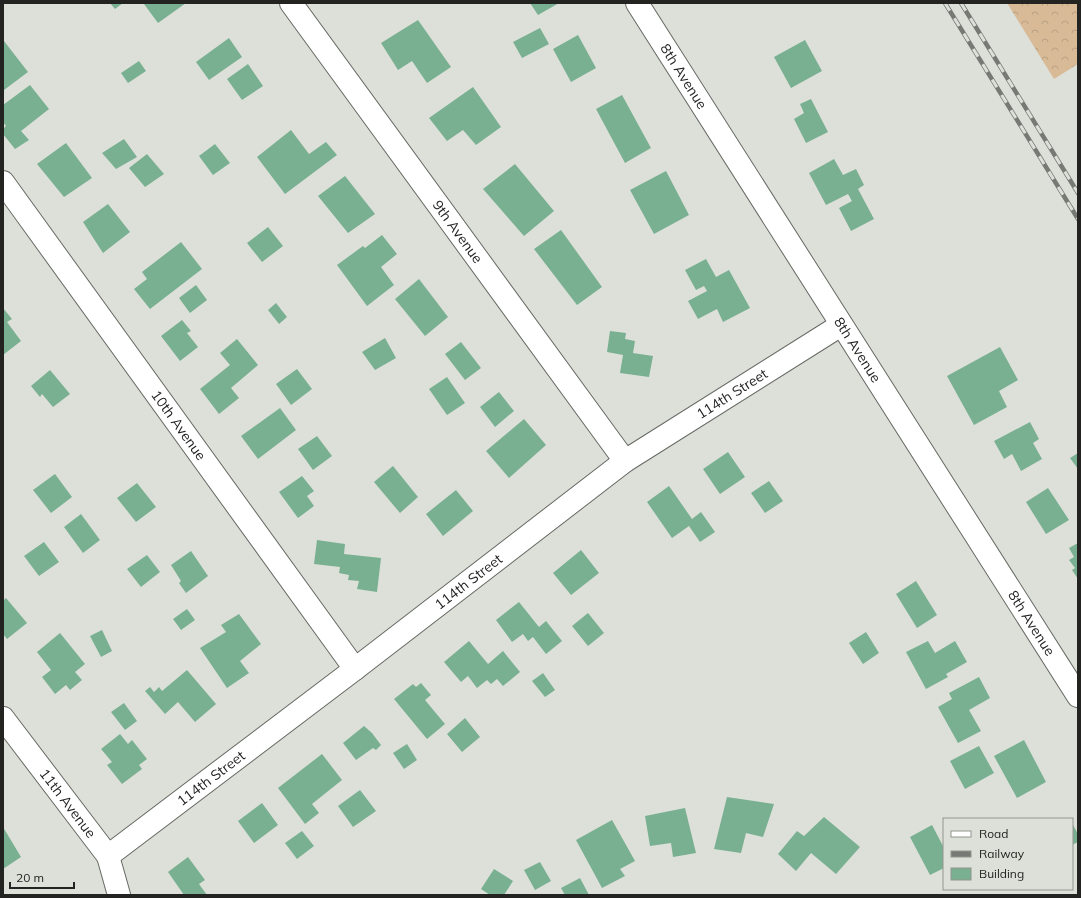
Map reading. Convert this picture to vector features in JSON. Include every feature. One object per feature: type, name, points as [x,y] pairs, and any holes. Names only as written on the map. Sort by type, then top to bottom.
[{"type":"street","name":"9th Avenue","points":[[291,3],[625,461]]},
{"type":"street","name":"8th Avenue","points":[[637,3],[1078,696]]},
{"type":"street","name":"10th Avenue","points":[[3,182],[355,669]]},
{"type":"street","name":"114th Street","points":[[108,856],[355,669],[625,461],[841,325]]},
{"type":"street","name":"11th Avenue","points":[[3,718],[108,856],[119,895]]},
{"type":"green space","points":[[1007,3],[1078,3],[1078,64],[1054,79]]},
{"type":"building","points":[[110,3],[123,3],[115,9]]},
{"type":"building","points":[[186,3],[158,23],[144,4]]},
{"type":"building","points":[[530,3],[559,3],[538,15]]},
{"type":"building","points":[[418,20],[451,67],[427,83],[412,61],[398,70],[381,43]]},
{"type":"building","points":[[540,28],[549,44],[522,58],[513,42]]},
{"type":"building","points":[[578,35],[596,68],[571,82],[553,49]]},
{"type":"building","points":[[229,38],[242,57],[209,80],[196,62]]},
{"type":"building","points":[[805,40],[822,71],[791,88],[774,57]]},
{"type":"building","points":[[4,41],[28,72],[4,90],[3,42]]},
{"type":"building","points":[[139,61],[146,71],[128,83],[121,73]]},
{"type":"building","points":[[248,64],[263,86],[242,100],[227,79]]},
{"type":"building","points":[[30,85],[49,109],[21,131],[29,140],[15,149],[3,134],[3,129],[6,126],[3,122],[3,105]]},
{"type":"building","points":[[473,87],[501,127],[476,145],[463,130],[447,141],[429,118]]},
{"type":"building","points":[[622,95],[651,148],[625,163],[596,109]]},
{"type":"building","points":[[811,99],[828,132],[806,143],[794,119],[804,113],[800,104]]},
{"type":"building","points":[[291,130],[309,154],[326,142],[337,155],[285,194],[257,157]]},
{"type":"building","points":[[124,139],[137,157],[116,169],[102,153]]},
{"type":"building","points":[[66,143],[92,178],[64,197],[37,164]]},
{"type":"building","points":[[215,144],[230,163],[213,175],[199,156]]},
{"type":"building","points":[[147,154],[164,174],[145,187],[129,168]]},
{"type":"building","points":[[834,159],[843,175],[856,169],[864,185],[858,189],[874,219],[851,231],[839,208],[852,201],[848,194],[826,205],[809,173]]},
{"type":"building","points":[[515,164],[554,211],[524,236],[483,189]]},
{"type":"building","points":[[666,171],[689,215],[654,234],[630,190]]},
{"type":"building","points":[[345,176],[375,214],[348,233],[318,196]]},
{"type":"building","points":[[108,204],[130,232],[103,253],[83,222]]},
{"type":"building","points":[[268,227],[283,246],[262,262],[247,243]]},
{"type":"building","points":[[561,230],[602,287],[577,305],[534,249]]},
{"type":"building","points":[[382,235],[397,254],[381,267],[394,285],[367,306],[337,265],[363,246],[365,248]]},
{"type":"building","points":[[181,242],[202,269],[150,309],[134,289],[147,279],[142,272]]},
{"type":"building","points":[[706,259],[716,277],[729,270],[750,308],[723,322],[717,309],[698,319],[688,301],[707,291],[704,286],[696,290],[685,270]]},
{"type":"building","points":[[419,279],[448,317],[425,336],[395,299]]},
{"type":"building","points":[[196,285],[207,300],[190,313],[179,298]]},
{"type":"building","points":[[276,303],[287,317],[279,324],[268,310]]},
{"type":"building","points":[[3,308],[12,319],[7,322],[21,341],[3,355]]},
{"type":"building","points":[[182,320],[191,331],[187,333],[198,347],[180,361],[161,336]]},
{"type":"building","points":[[610,331],[626,333],[625,339],[635,341],[633,353],[653,356],[649,377],[620,373],[623,355],[607,352]]},
{"type":"building","points":[[385,338],[396,358],[375,370],[362,352]]},
{"type":"building","points":[[237,339],[258,365],[231,388],[239,398],[219,414],[200,389],[230,365],[220,353]]},
{"type":"building","points":[[461,342],[481,368],[465,380],[445,354]]},
{"type":"building","points":[[1000,347],[1018,380],[999,391],[1007,407],[974,425],[947,376]]},
{"type":"building","points":[[297,369],[312,389],[291,405],[276,384]]},
{"type":"building","points":[[50,370],[70,394],[53,407],[42,394],[40,397],[31,386]]},
{"type":"building","points":[[447,377],[465,403],[447,415],[429,389]]},
{"type":"building","points":[[499,392],[514,411],[495,427],[480,407]]},
{"type":"building","points":[[280,408],[296,430],[258,459],[241,436]]},
{"type":"building","points":[[524,419],[546,445],[509,478],[486,451]]},
{"type":"building","points":[[1030,422],[1039,439],[1033,443],[1042,459],[1021,471],[1012,454],[1004,459],[994,441]]},
{"type":"building","points":[[317,436],[332,456],[313,470],[298,449]]},
{"type":"building","points":[[728,452],[745,477],[720,494],[703,469]]},
{"type":"building","points":[[1078,453],[1078,469],[1070,458]]},
{"type":"building","points":[[393,466],[418,497],[400,513],[374,482]]},
{"type":"building","points":[[55,474],[72,497],[51,513],[33,490]]},
{"type":"building","points":[[302,476],[314,491],[307,496],[314,506],[298,518],[279,492]]},
{"type":"building","points":[[769,481],[783,501],[765,513],[751,493]]},
{"type":"building","points":[[137,483],[156,507],[136,522],[117,498]]},
{"type":"building","points":[[669,486],[692,519],[701,512],[715,532],[700,542],[689,526],[672,538],[647,502]]},
{"type":"building","points":[[1048,488],[1069,520],[1046,534],[1026,502]]},
{"type":"building","points":[[456,490],[473,511],[443,536],[426,514]]},
{"type":"building","points":[[81,514],[100,540],[83,553],[64,527]]},
{"type":"building","points":[[317,540],[345,544],[344,554],[381,558],[377,592],[357,589],[359,581],[348,580],[349,575],[339,573],[340,567],[314,564]]},
{"type":"building","points":[[44,542],[59,562],[39,576],[24,556]]},
{"type":"building","points":[[1078,543],[1078,579],[1072,570],[1075,568],[1069,560],[1074,557],[1069,548]]},
{"type":"building","points":[[581,550],[599,573],[571,595],[553,573]]},
{"type":"building","points":[[191,551],[208,576],[186,593],[179,583],[181,581],[171,565]]},
{"type":"building","points":[[147,555],[160,572],[141,587],[127,569]]},
{"type":"building","points":[[916,581],[937,615],[917,628],[896,594]]},
{"type":"building","points":[[6,598],[27,623],[7,639],[3,634],[3,601]]},
{"type":"building","points":[[519,602],[539,627],[546,621],[562,641],[546,654],[533,637],[528,641],[523,634],[512,642],[496,620]]},
{"type":"building","points":[[187,609],[195,620],[181,630],[173,619]]},
{"type":"building","points":[[588,613],[604,633],[588,646],[572,626]]},
{"type":"building","points":[[239,614],[261,644],[240,661],[249,673],[227,688],[200,648],[226,632],[221,625]]},
{"type":"building","points":[[102,630],[112,651],[101,657],[90,636]]},
{"type":"building","points":[[866,632],[879,653],[863,664],[849,643]]},
{"type":"building","points":[[60,633],[85,664],[75,672],[82,680],[70,690],[66,685],[55,694],[42,677],[51,670],[37,652]]},
{"type":"building","points":[[469,641],[488,664],[503,651],[520,672],[503,686],[497,679],[491,684],[487,680],[477,688],[468,676],[461,682],[444,662]]},
{"type":"building","points":[[928,641],[935,653],[955,641],[967,662],[946,674],[948,677],[926,689],[906,652]]},
{"type":"building","points":[[187,670],[216,704],[195,722],[178,702],[165,714],[145,691],[150,687],[154,692],[159,687],[162,691]]},
{"type":"building","points":[[543,673],[555,690],[545,697],[532,681]]},
{"type":"building","points":[[979,677],[990,698],[969,710],[981,731],[958,743],[938,707],[952,699],[949,693]]},
{"type":"building","points":[[421,683],[431,695],[425,700],[445,724],[427,739],[394,699],[413,684],[416,687]]},
{"type":"building","points":[[124,703],[137,721],[125,730],[111,712]]},
{"type":"building","points":[[465,718],[480,737],[462,752],[447,734]]},
{"type":"building","points":[[364,726],[372,733],[381,745],[376,750],[373,748],[356,760],[343,743]]},
{"type":"building","points":[[120,734],[128,744],[132,740],[147,759],[139,765],[142,769],[122,784],[107,765],[112,762],[101,749]]},
{"type":"building","points":[[1024,740],[1046,782],[1017,798],[994,756]]},
{"type":"building","points":[[407,744],[417,760],[404,769],[393,753]]},
{"type":"building","points":[[979,746],[994,773],[965,789],[950,761]]},
{"type":"building","points":[[322,754],[342,780],[312,804],[319,813],[305,824],[278,788]]},
{"type":"building","points":[[360,790],[376,811],[353,827],[338,806]]},
{"type":"building","points":[[727,797],[774,804],[763,837],[746,833],[741,853],[714,849]]},
{"type":"building","points":[[262,803],[278,825],[254,843],[238,821]]},
{"type":"building","points":[[685,808],[696,853],[673,857],[671,843],[650,846],[645,816]]},
{"type":"building","points":[[824,817],[860,847],[836,874],[811,853],[796,871],[778,854],[797,831],[804,836]]},
{"type":"building","points":[[612,820],[635,861],[620,869],[625,876],[602,888],[576,840]]},
{"type":"building","points":[[932,825],[943,846],[943,868],[930,875],[910,837]]},
{"type":"building","points":[[1073,825],[1078,834],[1078,842],[1073,844]]},
{"type":"building","points":[[3,827],[21,857],[3,869]]},
{"type":"building","points":[[302,831],[314,846],[297,859],[285,843]]},
{"type":"building","points":[[188,857],[205,880],[199,884],[207,895],[184,895],[168,872]]},
{"type":"building","points":[[540,862],[551,881],[535,890],[524,870]]},
{"type":"building","points":[[494,869],[513,881],[504,895],[490,895],[481,889]]},
{"type":"building","points":[[580,878],[589,895],[565,895],[561,888]]},
{"type":"railway","points":[[945,3],[1078,219]]},
{"type":"railway","points":[[961,3],[1078,193]]}]
